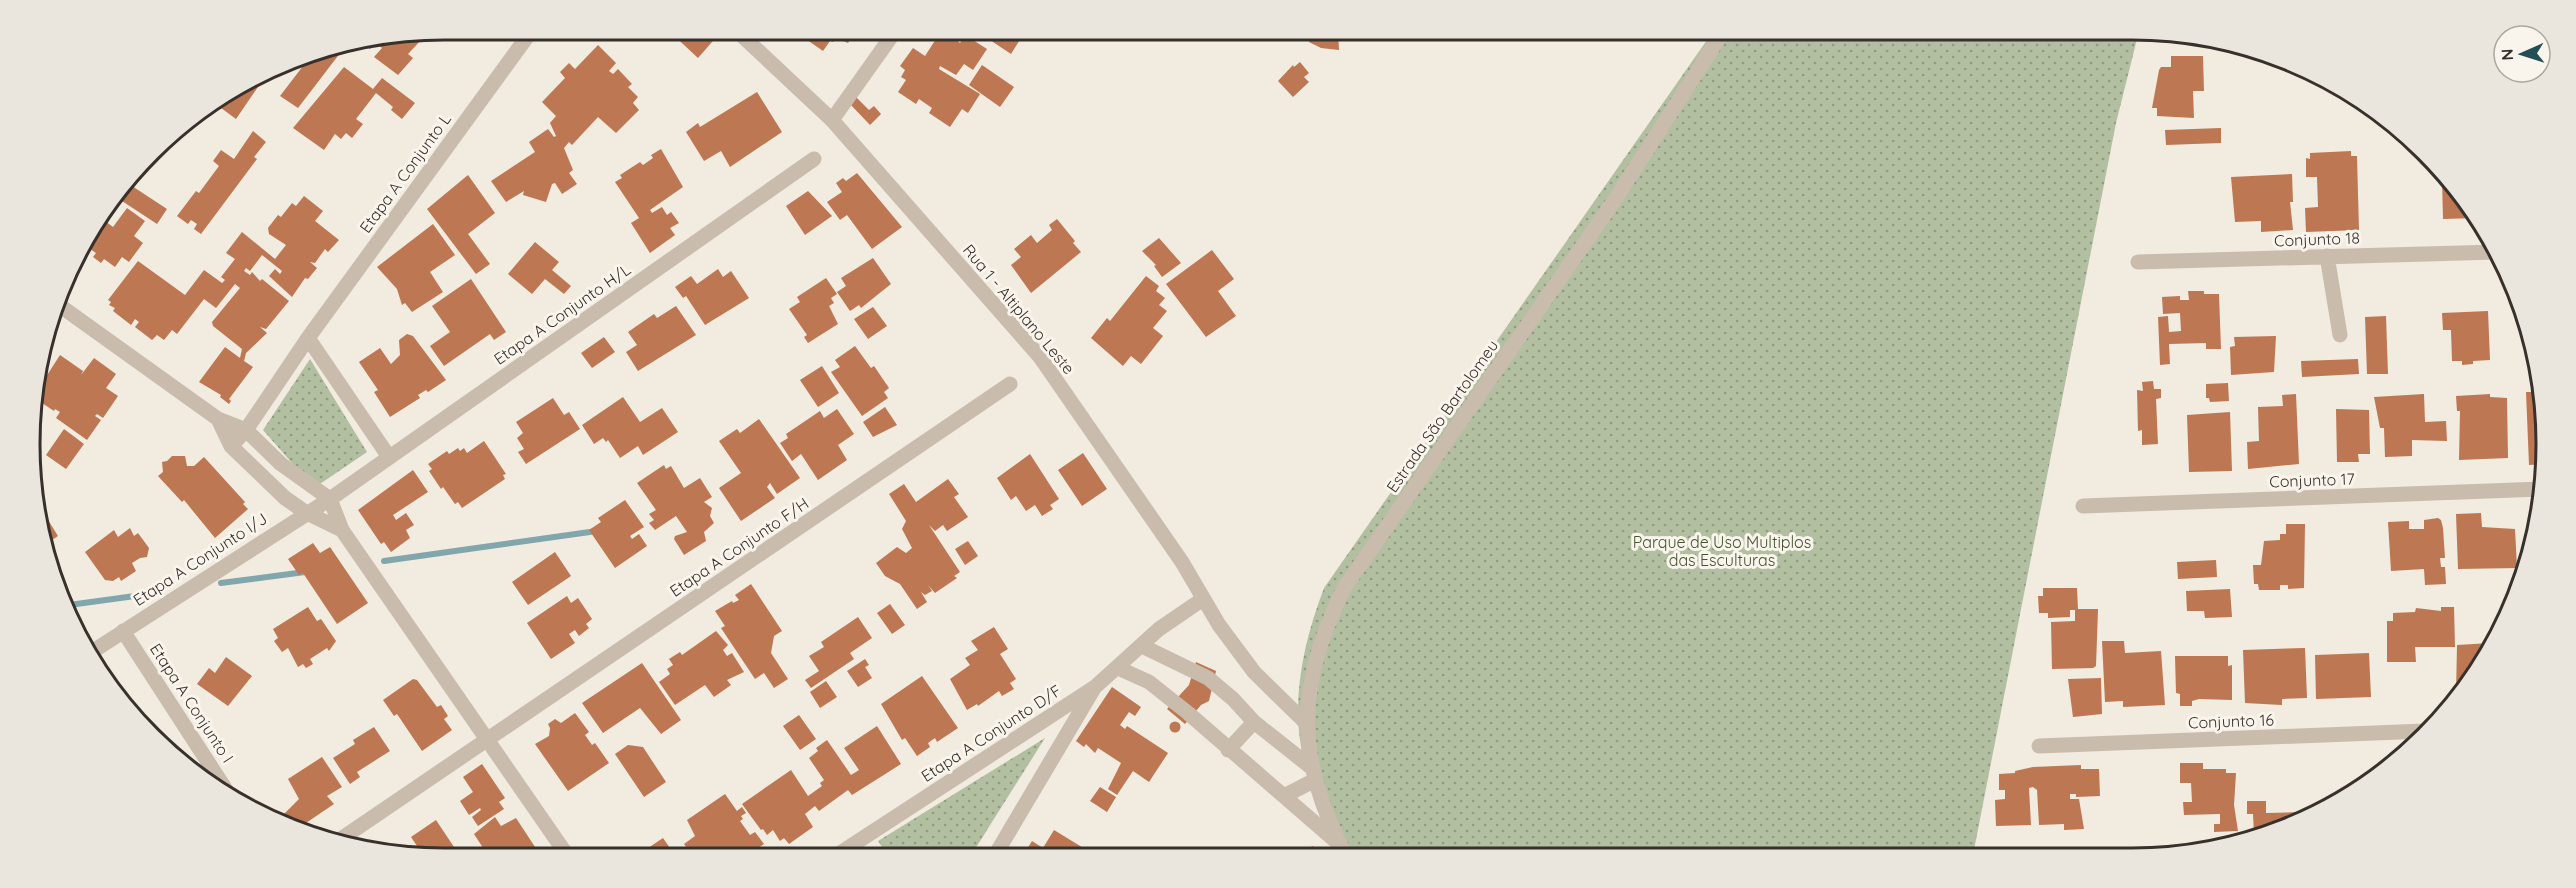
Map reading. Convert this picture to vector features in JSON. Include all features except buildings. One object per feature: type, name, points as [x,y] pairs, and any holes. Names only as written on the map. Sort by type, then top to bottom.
[{"type":"street","name":"Etapa A Conjunto L","points":[[231,446],[246,430],[308,338],[525,40]]},
{"type":"street","name":"Rua 1 - Altiplano Leste","points":[[747,40],[832,120],[1040,357],[1182,562],[1203,599],[1254,672],[1306,723]]},
{"type":"street","points":[[832,120],[889,40]]},
{"type":"street","name":"Estrada São Bartolomeu","points":[[1342,848],[1314,774],[1306,723],[1314,660],[1321,638],[1344,588],[1614,201],[1718,40]]},
{"type":"street","name":"Etapa A Conjunto H/L","points":[[330,499],[814,159]]},
{"type":"street","name":"Conjunto 18","points":[[2138,262],[2487,252]]},
{"type":"street","points":[[2327,256],[2340,335]]},
{"type":"street","points":[[64,309],[218,419],[246,430],[281,464],[330,499],[342,530],[489,739],[562,848]]},
{"type":"street","points":[[308,338],[389,457]]},
{"type":"street","name":"Etapa A Conjunto F/H","points":[[346,835],[1010,384]]},
{"type":"street","points":[[218,419],[231,446],[285,498],[305,512],[342,530]]},
{"type":"street","name":"Conjunto 17","points":[[2083,506],[2533,489]]},
{"type":"street","name":"Etapa A Conjunto I/J","points":[[97,649],[305,512],[330,499]]},
{"type":"street","name":"Etapa A Conjunto D/F","points":[[848,848],[1095,687],[1159,629],[1203,599]]},
{"type":"street","name":"Etapa A Conjunto I","points":[[123,631],[218,778]]},
{"type":"street","points":[[1142,646],[1208,678],[1314,774],[1284,796]]},
{"type":"street","points":[[1118,668],[1149,682],[1284,796],[1340,848]]},
{"type":"street","points":[[999,848],[1095,687]]},
{"type":"street","points":[[1228,750],[1254,722]]},
{"type":"street","name":"Conjunto 16","points":[[2039,746],[2414,731]]},
{"type":"green space","name":"Parque de Uso Multiplos das Esculturas","points":[[1707,40],[2137,40],[2116,123],[1974,848],[1342,848],[1312,786],[1304,761],[1298,711],[1299,686],[1308,636],[1324,588]]},
{"type":"green space","points":[[310,359],[367,452],[314,488],[263,430]]},
{"type":"green space","points":[[1045,738],[976,848],[883,848],[878,841]]},
{"type":"waterway","points":[[384,561],[597,531]]},
{"type":"waterway","points":[[221,583],[305,572]]},
{"type":"waterway","points":[[74,604],[157,593]]}]
